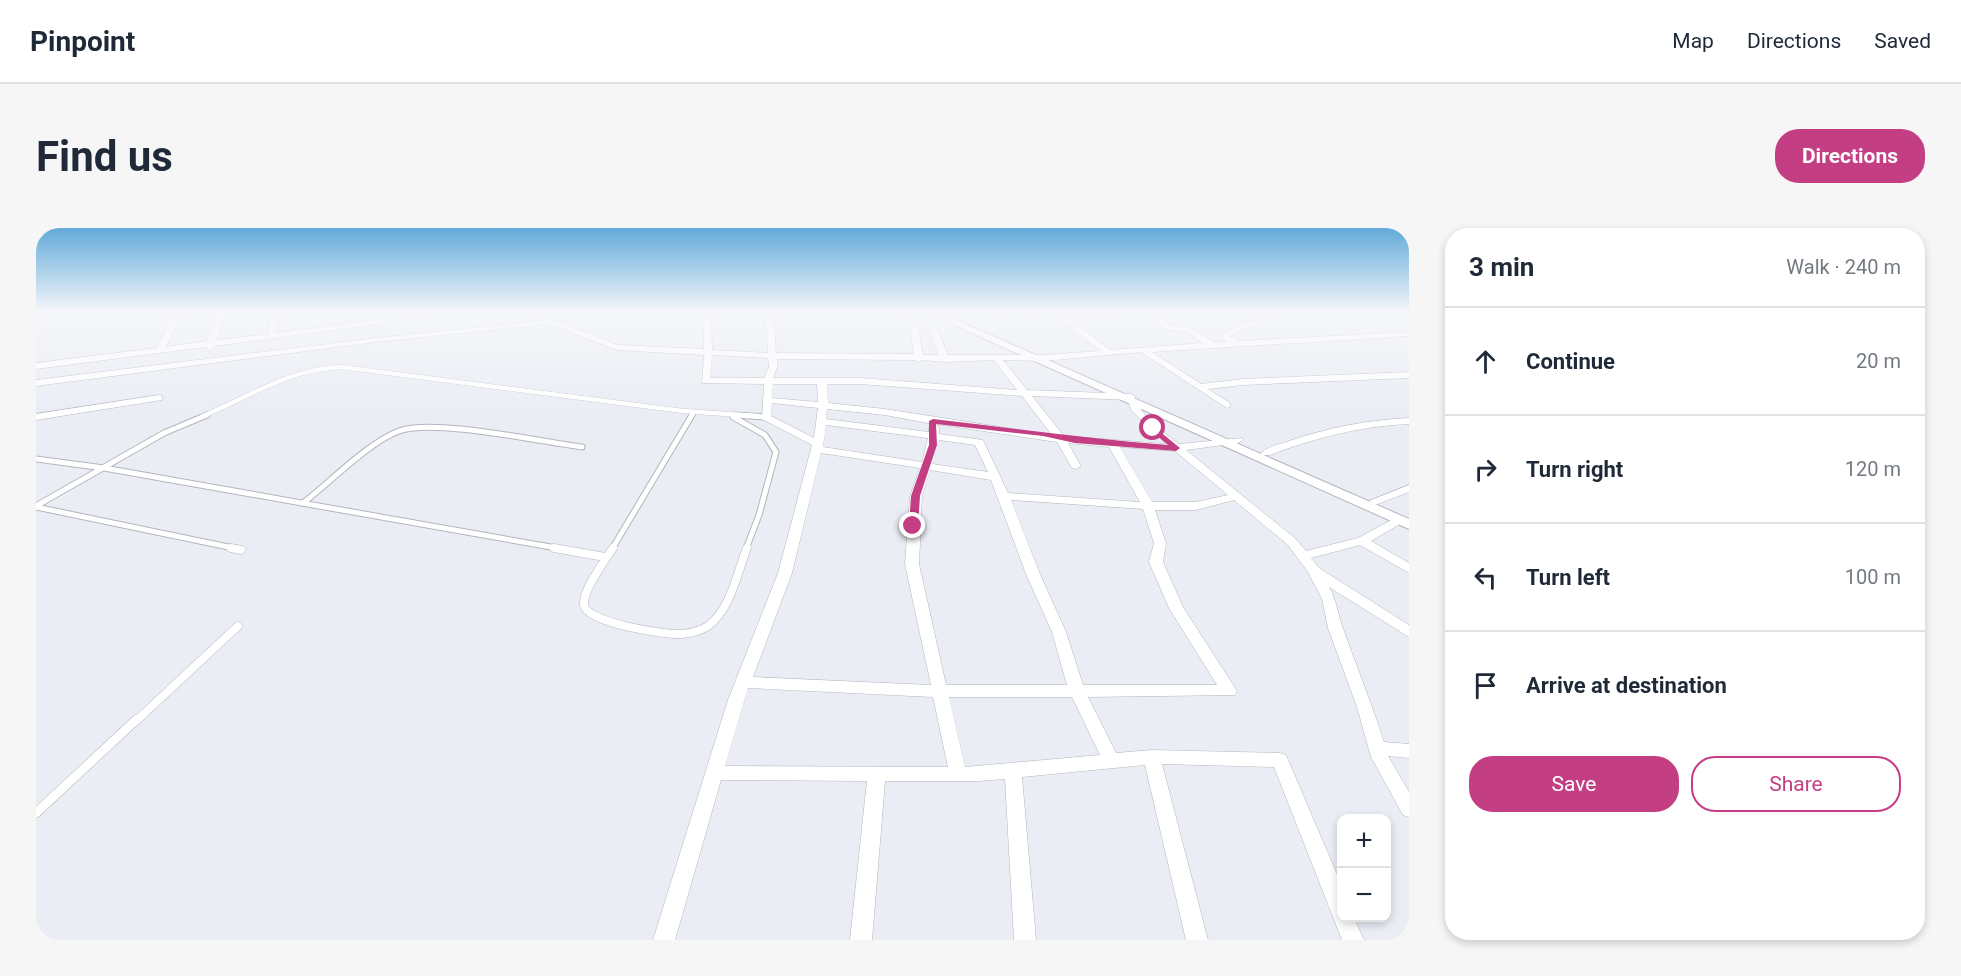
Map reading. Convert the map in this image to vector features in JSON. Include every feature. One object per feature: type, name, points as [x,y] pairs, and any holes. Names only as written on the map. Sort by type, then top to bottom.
[{"type":"street","points":[[161,349],[163,345]]},
{"type":"street","points":[[36,366],[192,345]]},
{"type":"street","points":[[204,362],[209,345]]},
{"type":"street","points":[[36,384],[338,345]]},
{"type":"street","points":[[612,345],[772,356],[919,359],[1037,358],[1208,345]]},
{"type":"street","points":[[708,345],[705,381],[885,382],[1131,399],[1238,441],[1375,501],[1406,521]]},
{"type":"street","points":[[771,345],[773,367],[768,382],[766,417],[817,447],[995,477]]},
{"type":"street","points":[[917,345],[919,359]]},
{"type":"street","points":[[939,345],[945,359]]},
{"type":"street","points":[[1007,345],[1131,399],[1222,442],[1406,521]]},
{"type":"street","points":[[1011,345],[1037,358]]},
{"type":"street","points":[[1099,345],[1107,351]]},
{"type":"street","points":[[1142,349],[1227,405]]},
{"type":"street","points":[[885,382],[890,358]]},
{"type":"street","points":[[997,358],[1027,393],[1060,438],[1076,466]]},
{"type":"street","points":[[1198,387],[1243,382],[1409,375]]},
{"type":"street","points":[[664,940],[743,682],[785,573],[817,447],[823,405],[822,381]]},
{"type":"street","points":[[36,417],[159,398]]},
{"type":"street","points":[[1131,399],[1134,408],[1176,448],[1292,542],[1314,571],[1329,599],[1335,628],[1365,706],[1377,748],[1409,809]]},
{"type":"street","points":[[768,400],[885,412],[979,442],[1004,496],[1025,554],[1059,632],[1077,691],[1111,761]]},
{"type":"street","points":[[820,421],[1176,448],[1238,441]]},
{"type":"street","points":[[1266,453],[1302,438],[1341,428],[1377,422],[1409,421]]},
{"type":"street","points":[[934,428],[916,496],[912,564],[958,774]]},
{"type":"street","points":[[743,682],[939,690],[1229,691],[1172,598],[1156,561],[1160,543],[1148,506],[1113,444]]},
{"type":"street","points":[[1375,501],[1409,488]]},
{"type":"street","points":[[1004,496],[1148,506],[1196,506],[1238,496]]},
{"type":"street","points":[[1303,556],[1362,541],[1406,521]]},
{"type":"street","points":[[1362,541],[1409,569]]},
{"type":"street","points":[[1314,571],[1409,632]]},
{"type":"street","points":[[1377,748],[1409,751]]},
{"type":"street","points":[[714,773],[958,774],[1013,771],[1152,757],[1280,760],[1337,902]]},
{"type":"street","points":[[1152,757],[1197,940]]},
{"type":"street","points":[[1013,771],[1025,940]]},
{"type":"street","points":[[861,940],[877,774]]},
{"type":"street","points":[[1346,922],[1353,940]]},
{"type":"lane","points":[[36,507],[164,434],[237,402],[282,378],[330,366],[694,412],[766,417]]},
{"type":"lane","points":[[694,412],[605,558],[585,596],[584,607],[589,613],[651,630],[676,633],[694,632],[717,619],[724,608],[759,515],[776,452],[774,444],[768,437],[728,415]]},
{"type":"lane","points":[[303,503],[383,442],[398,432],[410,428],[436,428],[582,447]]},
{"type":"lane","points":[[36,459],[104,468],[605,558]]},
{"type":"lane","points":[[36,507],[241,550]]},
{"type":"lane","points":[[36,813],[238,626]]},
{"type":"route","points":[[913,526],[916,496],[935,435],[933,421],[1043,434],[1075,441],[1176,448],[1153,428]]}]
